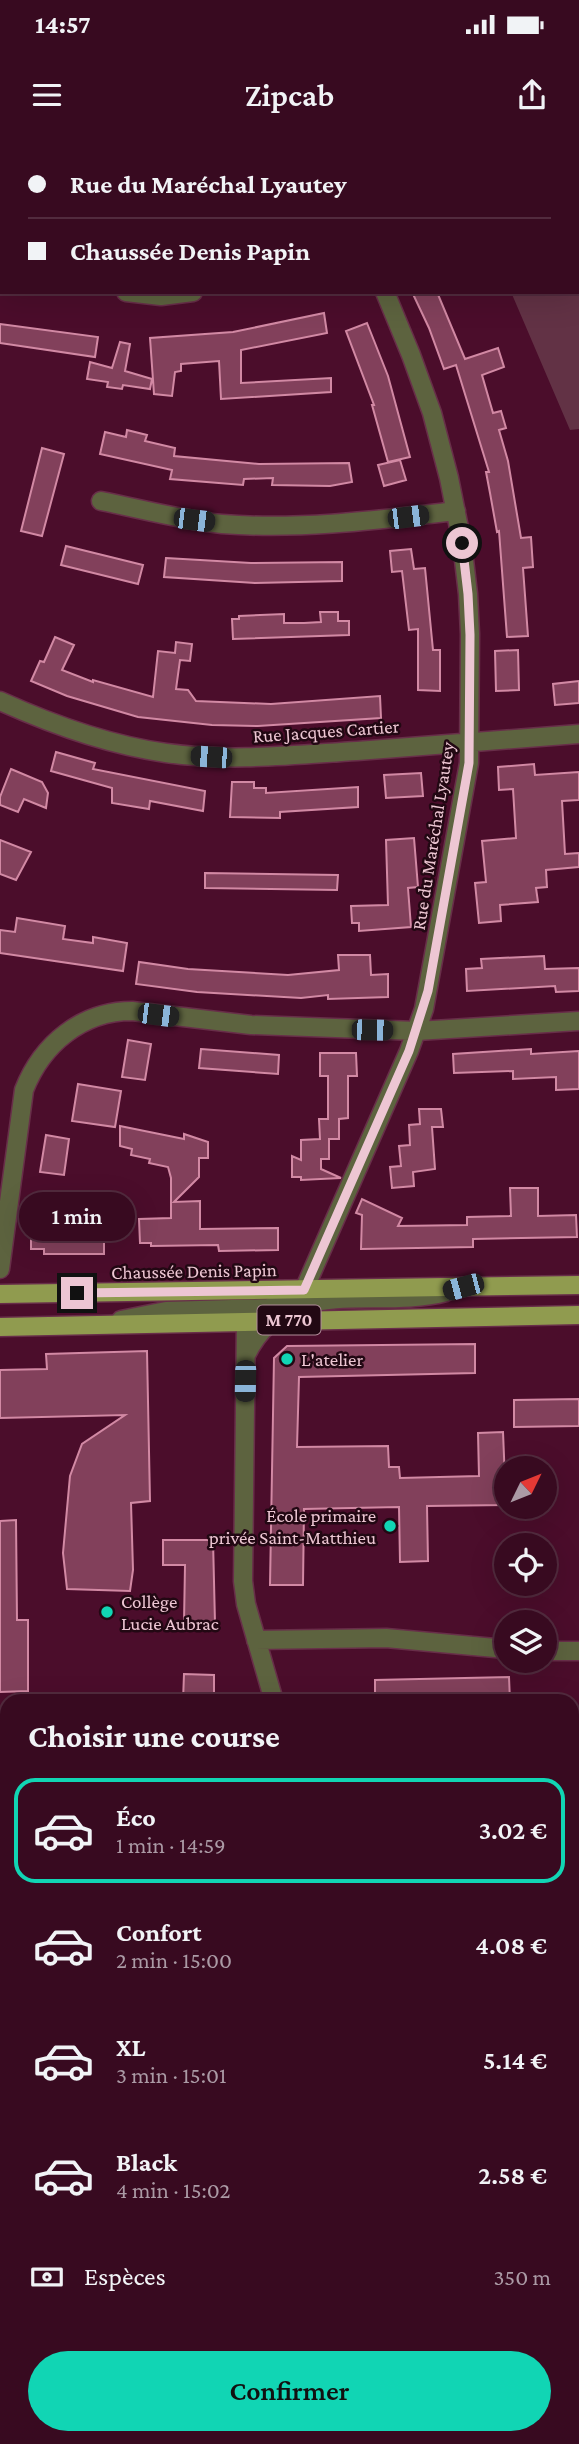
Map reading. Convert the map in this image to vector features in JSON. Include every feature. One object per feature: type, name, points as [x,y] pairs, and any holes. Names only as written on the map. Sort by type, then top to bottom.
[{"type":"main road","name":"Chaussée Denis Papin","points":[[0,1294],[579,1285]]},
{"type":"main road","name":"Chaussée Denis Papin","points":[[0,1326],[579,1315]]},
{"type":"street","points":[[144,294],[177,294]]},
{"type":"street","name":"Rue du Maréchal Lyautey","points":[[304,1290],[416,1031],[428,991],[464,797],[470,742],[468,594],[456,511],[432,413],[386,294]]},
{"type":"street","points":[[101,501],[194,520],[248,525],[360,522],[456,511]]},
{"type":"street","name":"Rue Jacques Cartier","points":[[0,701],[80,732],[125,745],[189,756],[280,756],[579,734]]},
{"type":"street","points":[[0,1269],[24,1090],[51,1045],[81,1023],[104,1014],[125,1011],[289,1027],[416,1031],[579,1021]]},
{"type":"street","name":"Chaussée Denis Papin","points":[[245,1357],[260,1331],[272,1320],[310,1301],[409,1298],[463,1287]]},
{"type":"street","name":"Chaussée Denis Papin","points":[[103,1324],[166,1311],[268,1308],[289,1301],[304,1290]]},
{"type":"street","points":[[246,1321],[243,1581],[246,1604],[272,1694]]},
{"type":"street","points":[[256,1640],[386,1637],[494,1648]]},
{"type":"street","points":[[557,1651],[579,1651]]},
{"type":"shaded area","points":[[512,294],[579,294],[579,429],[570,430]]},
{"type":"building","points":[[413,294],[438,294],[465,359],[498,348],[504,367],[482,375],[493,413],[501,411],[506,428],[499,430],[508,461],[521,538],[531,537],[533,567],[523,568],[528,636],[507,637],[499,531],[497,532],[486,472],[489,472],[456,365],[444,369]]},
{"type":"building","points":[[324,313],[327,333],[241,350],[241,383],[331,378],[331,392],[221,399],[219,361],[181,364],[181,371],[175,372],[172,396],[154,394],[150,338],[233,332]]},
{"type":"building","points":[[367,323],[388,376],[410,457],[388,462],[374,405],[346,331]]},
{"type":"building","points":[[0,324],[98,337],[95,357],[0,343]]},
{"type":"building","points":[[120,342],[130,344],[125,371],[152,379],[150,389],[123,385],[122,389],[107,387],[108,382],[87,379],[90,362],[112,368]]},
{"type":"building","points":[[127,430],[147,435],[145,441],[175,448],[174,456],[259,464],[349,463],[352,482],[330,486],[272,485],[273,478],[244,479],[243,485],[170,479],[172,470],[100,454],[105,432],[126,437]]},
{"type":"building","points":[[42,448],[64,454],[42,536],[21,531]]},
{"type":"building","points":[[400,460],[406,480],[384,486],[378,465]]},
{"type":"building","points":[[66,546],[143,565],[138,584],[61,565]]},
{"type":"building","points":[[411,549],[414,569],[425,568],[433,650],[440,650],[440,691],[418,690],[418,629],[409,630],[402,571],[392,572],[390,551]]},
{"type":"building","points":[[166,558],[251,563],[342,562],[342,581],[255,583],[164,577]]},
{"type":"building","points":[[320,612],[338,612],[338,621],[349,621],[349,635],[233,639],[232,619],[239,619],[239,616],[284,614],[284,623],[304,623],[321,622]]},
{"type":"building","points":[[55,637],[74,645],[62,670],[93,682],[153,697],[158,651],[175,653],[176,642],[192,644],[190,661],[180,660],[176,689],[188,690],[196,701],[271,704],[380,696],[381,718],[258,726],[212,725],[138,717],[67,696],[31,681],[40,661],[44,662]]},
{"type":"building","points":[[518,650],[519,690],[496,691],[495,651]]},
{"type":"building","points":[[579,681],[579,703],[555,705],[553,684]]},
{"type":"building","points":[[56,752],[95,763],[93,769],[205,791],[203,811],[150,801],[149,809],[112,803],[112,788],[51,771]]},
{"type":"building","points":[[534,764],[535,775],[579,772],[579,800],[562,801],[565,854],[579,853],[579,867],[546,870],[547,887],[536,888],[538,902],[500,905],[501,921],[479,923],[475,883],[486,882],[482,841],[516,838],[513,789],[499,790],[498,767]]},
{"type":"building","points":[[11,769],[42,782],[48,793],[46,808],[24,799],[18,812],[0,805],[0,797]]},
{"type":"building","points":[[421,773],[423,796],[386,798],[384,775]]},
{"type":"building","points":[[232,782],[254,782],[254,788],[266,788],[266,793],[358,787],[358,807],[280,812],[280,818],[230,817]]},
{"type":"building","points":[[414,838],[418,887],[408,888],[411,927],[359,931],[359,923],[352,923],[351,906],[388,905],[386,840]]},
{"type":"building","points":[[0,840],[31,852],[16,880],[0,874]]},
{"type":"building","points":[[205,873],[338,875],[337,890],[205,888]]},
{"type":"building","points":[[17,918],[65,926],[63,939],[93,943],[93,937],[127,943],[123,971],[0,953],[0,930],[15,932]]},
{"type":"building","points":[[338,955],[370,955],[371,975],[388,974],[388,997],[328,999],[328,995],[301,998],[197,992],[136,984],[139,962],[188,969],[288,975],[339,970]]},
{"type":"building","points":[[544,956],[545,969],[579,968],[579,991],[556,992],[555,986],[467,991],[466,969],[482,968],[481,959]]},
{"type":"building","points":[[128,1040],[151,1044],[145,1080],[122,1077]]},
{"type":"building","points":[[201,1049],[279,1055],[278,1074],[199,1068]]},
{"type":"building","points":[[531,1049],[531,1054],[579,1051],[579,1089],[556,1090],[556,1077],[513,1079],[513,1071],[454,1073],[453,1054]]},
{"type":"building","points":[[320,1053],[356,1053],[357,1076],[348,1076],[348,1118],[339,1119],[339,1139],[329,1139],[329,1159],[321,1159],[321,1169],[341,1178],[301,1180],[301,1177],[292,1177],[292,1156],[301,1160],[301,1140],[320,1139],[319,1119],[328,1119],[328,1076],[320,1076]]},
{"type":"building","points":[[78,1084],[121,1091],[115,1127],[72,1121]]},
{"type":"building","points":[[419,1109],[441,1109],[443,1127],[432,1127],[435,1169],[413,1172],[414,1186],[392,1188],[390,1167],[401,1166],[399,1146],[410,1145],[409,1125],[420,1124]]},
{"type":"building","points":[[120,1126],[184,1139],[184,1134],[208,1142],[208,1158],[199,1158],[199,1177],[174,1202],[200,1201],[200,1229],[278,1228],[278,1250],[219,1251],[218,1245],[151,1246],[151,1243],[140,1243],[139,1219],[171,1218],[171,1178],[168,1167],[149,1163],[150,1159],[131,1155],[132,1149],[120,1146]]},
{"type":"building","points":[[46,1135],[69,1139],[64,1175],[40,1172]]},
{"type":"building","points":[[510,1188],[538,1188],[538,1216],[576,1215],[577,1237],[473,1239],[473,1247],[361,1249],[362,1215],[356,1213],[362,1199],[402,1218],[398,1226],[467,1225],[467,1217],[511,1216]]},
{"type":"building","points":[[59,1207],[89,1207],[89,1231],[104,1231],[104,1254],[44,1254],[44,1249],[31,1249],[31,1225],[60,1225]]},
{"type":"building","points":[[475,1344],[475,1373],[299,1377],[297,1447],[388,1446],[389,1467],[399,1467],[400,1478],[479,1476],[478,1433],[503,1432],[504,1456],[494,1456],[494,1505],[427,1506],[428,1561],[400,1562],[399,1507],[304,1509],[303,1585],[270,1585],[274,1358],[287,1346]]},
{"type":"building","points":[[147,1351],[150,1501],[131,1503],[133,1570],[130,1591],[67,1589],[63,1553],[70,1476],[82,1444],[125,1415],[0,1418],[0,1370],[47,1369],[46,1354]]},
{"type":"building","points":[[579,1399],[579,1426],[514,1427],[514,1400]]},
{"type":"building","points":[[16,1520],[17,1620],[28,1620],[28,1691],[0,1692],[0,1521]]},
{"type":"building","points":[[163,1540],[213,1540],[215,1623],[184,1623],[185,1565],[163,1565]]},
{"type":"building","points":[[184,1674],[214,1675],[214,1694],[183,1694]]},
{"type":"building","points":[[509,1677],[510,1694],[375,1694],[375,1680]]},
{"type":"place","name":"L'atelier","points":[[287,1359]]},
{"type":"place","name":"École primaire privée Saint-Matthieu","points":[[390,1526]]},
{"type":"place","name":"Collège Lucie Aubrac","points":[[107,1612]]},
{"type":"route","points":[[77,1293],[304,1290],[409,1051],[428,991],[469,763],[470,635],[467,574],[462,543]]}]
